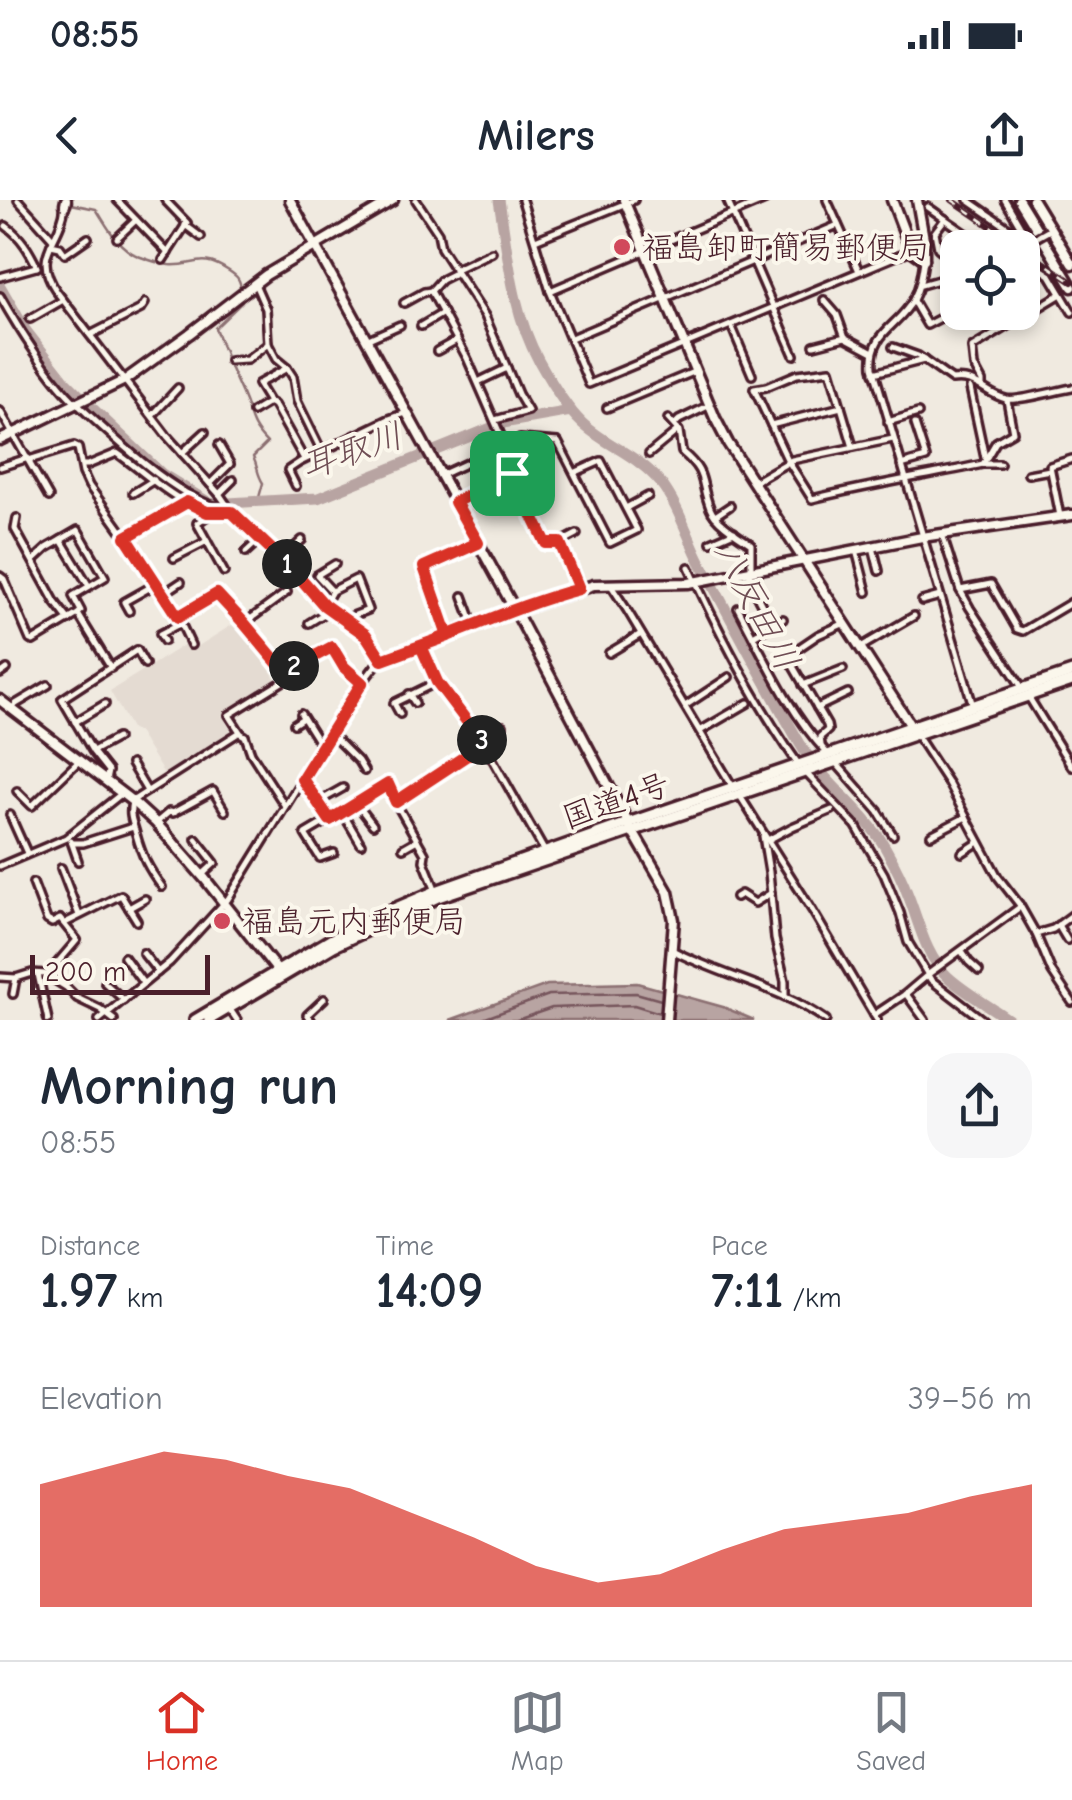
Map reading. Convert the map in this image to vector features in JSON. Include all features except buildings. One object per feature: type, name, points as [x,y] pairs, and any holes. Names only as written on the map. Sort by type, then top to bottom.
[{"type":"highway","name":"国道4号","points":[[195,1020],[378,916],[436,890],[1026,692],[1072,672]]},
{"type":"highway","name":"国道4号","points":[[914,730],[973,706],[1072,681]]},
{"type":"highway","name":"国道4号","points":[[209,1020],[279,973],[366,929],[438,897],[630,826]]},
{"type":"street","points":[[18,200],[65,254],[88,238]]},
{"type":"street","points":[[116,200],[168,253]]},
{"type":"street","points":[[163,260],[187,222],[166,200]]},
{"type":"street","points":[[302,200],[291,202],[671,901],[674,920],[666,1020]]},
{"type":"street","points":[[0,440],[125,380],[266,275],[393,200]]},
{"type":"street","points":[[416,200],[438,233],[440,248],[485,316],[528,411],[496,424]]},
{"type":"street","points":[[522,200],[550,291],[589,384],[911,250]]},
{"type":"street","points":[[727,200],[794,355]]},
{"type":"street","points":[[550,291],[765,200]]},
{"type":"street","points":[[827,200],[858,271]]},
{"type":"street","points":[[892,200],[911,250],[924,259]]},
{"type":"street","points":[[917,200],[924,239],[920,285],[913,301],[886,330],[873,352],[874,374],[973,706]]},
{"type":"street","points":[[968,200],[1011,230]]},
{"type":"street","points":[[1005,200],[1024,230]]},
{"type":"street","points":[[1019,200],[1072,287]]},
{"type":"street","points":[[1033,200],[1072,264]]},
{"type":"street","points":[[534,240],[628,201],[645,251],[728,443],[938,766],[998,878],[1020,907],[1052,972],[1072,1002]]},
{"type":"street","points":[[0,277],[41,266],[66,202]]},
{"type":"street","points":[[928,208],[960,230]]},
{"type":"street","points":[[940,250],[936,232],[944,219]]},
{"type":"street","points":[[117,238],[136,220]]},
{"type":"street","points":[[570,338],[838,225]]},
{"type":"street","points":[[6,226],[28,248],[152,416],[230,510],[327,608],[366,635],[382,660]]},
{"type":"street","points":[[186,226],[200,237]]},
{"type":"street","points":[[1040,234],[1049,230]]},
{"type":"street","points":[[404,303],[430,292],[441,280],[492,252]]},
{"type":"street","points":[[1040,268],[1050,275],[1072,312]]},
{"type":"street","points":[[920,285],[940,279]]},
{"type":"street","points":[[255,284],[266,309],[268,344],[295,383],[297,401],[322,452]]},
{"type":"street","points":[[430,292],[458,340],[515,468],[455,502]]},
{"type":"street","points":[[982,386],[972,348],[1061,294]]},
{"type":"street","points":[[0,296],[20,330],[78,404],[157,474],[209,507],[230,510]]},
{"type":"street","points":[[30,319],[63,300]]},
{"type":"street","points":[[824,300],[837,315],[845,336],[873,352]]},
{"type":"street","points":[[913,301],[927,325],[940,318]]},
{"type":"street","points":[[90,335],[141,309],[145,303]]},
{"type":"street","points":[[421,326],[443,313]]},
{"type":"street","points":[[366,340],[400,325]]},
{"type":"street","points":[[731,325],[752,374]]},
{"type":"street","points":[[814,345],[845,336]]},
{"type":"street","points":[[437,351],[458,340]]},
{"type":"street","points":[[230,361],[247,360],[268,344]]},
{"type":"street","points":[[892,348],[912,353],[952,380],[962,378],[1007,400],[1072,388]]},
{"type":"street","points":[[874,374],[924,360]]},
{"type":"street","points":[[287,368],[258,384],[305,460]]},
{"type":"street","points":[[478,382],[507,368]]},
{"type":"street","points":[[853,447],[830,370],[797,374],[754,389],[788,461],[812,499],[985,462],[1000,464]]},
{"type":"street","points":[[606,408],[696,371]]},
{"type":"street","points":[[152,416],[178,388]]},
{"type":"street","points":[[970,388],[985,462]]},
{"type":"street","points":[[985,462],[996,442],[1013,432],[1007,400]]},
{"type":"street","points":[[253,412],[269,402]]},
{"type":"street","points":[[649,454],[679,420],[710,404]]},
{"type":"street","points":[[770,425],[841,407]]},
{"type":"street","points":[[0,411],[49,497]]},
{"type":"street","points":[[888,422],[918,412]]},
{"type":"street","points":[[296,486],[288,470],[406,413]]},
{"type":"street","points":[[901,465],[926,458],[915,424]]},
{"type":"street","points":[[673,425],[682,452],[701,472],[710,512],[751,544],[750,572],[772,624]]},
{"type":"street","points":[[182,452],[205,432]]},
{"type":"street","points":[[441,476],[526,438],[558,442],[610,543],[638,530],[602,460],[574,473]]},
{"type":"street","points":[[753,482],[788,461],[893,439]]},
{"type":"street","points":[[210,484],[230,464],[218,444]]},
{"type":"street","points":[[0,467],[78,448],[89,486],[163,594],[191,645]]},
{"type":"street","points":[[82,465],[117,452],[187,502],[208,512],[230,510]]},
{"type":"street","points":[[1060,516],[1050,466],[1072,460]]},
{"type":"street","points":[[1028,474],[1050,470]]},
{"type":"street","points":[[512,473],[546,543],[560,543],[576,534]]},
{"type":"street","points":[[133,493],[154,480]]},
{"type":"street","points":[[220,494],[233,480]]},
{"type":"street","points":[[626,508],[648,496]]},
{"type":"street","points":[[126,537],[187,502]]},
{"type":"street","points":[[715,516],[730,506]]},
{"type":"street","points":[[208,512],[197,523],[224,572]]},
{"type":"street","points":[[99,1020],[158,972],[224,903],[330,732],[382,660],[579,589],[610,584],[697,582],[922,537],[1072,515]]},
{"type":"street","points":[[16,518],[15,528],[69,620]]},
{"type":"street","points":[[33,561],[78,530],[105,577],[73,596],[112,668]]},
{"type":"street","points":[[711,542],[734,532]]},
{"type":"street","points":[[942,534],[960,590],[1072,767]]},
{"type":"street","points":[[61,540],[89,586]]},
{"type":"street","points":[[246,552],[260,540]]},
{"type":"street","points":[[282,559],[302,540]]},
{"type":"street","points":[[174,558],[207,541]]},
{"type":"street","points":[[448,636],[424,567],[478,543]]},
{"type":"street","points":[[560,543],[579,589]]},
{"type":"street","points":[[873,547],[880,571]]},
{"type":"street","points":[[856,550],[867,592]]},
{"type":"street","points":[[332,591],[318,575],[335,564]]},
{"type":"street","points":[[689,567],[781,738],[856,826],[884,874],[908,942],[936,986],[983,1020]]},
{"type":"street","points":[[0,576],[30,640],[90,606]]},
{"type":"street","points":[[309,624],[327,608],[332,591],[356,579],[368,610],[347,622]]},
{"type":"street","points":[[163,594],[181,582]]},
{"type":"street","points":[[129,611],[124,602],[156,584]]},
{"type":"street","points":[[610,584],[876,1017],[1020,907]]},
{"type":"street","points":[[960,590],[991,584],[1018,629],[1023,631],[1072,602]]},
{"type":"street","points":[[244,623],[287,592]]},
{"type":"street","points":[[164,641],[160,634],[217,594],[285,672],[287,679],[229,715],[285,806]]},
{"type":"street","points":[[462,596],[474,626]]},
{"type":"street","points":[[922,600],[940,596]]},
{"type":"street","points":[[738,608],[808,732],[878,810],[893,835]]},
{"type":"street","points":[[862,647],[914,616]]},
{"type":"street","points":[[753,636],[783,620]]},
{"type":"street","points":[[829,757],[820,736],[828,730],[786,656],[845,622]]},
{"type":"street","points":[[609,653],[642,634]]},
{"type":"street","points":[[421,646],[437,682],[482,741],[545,852]]},
{"type":"street","points":[[285,672],[332,647],[344,667],[362,683]]},
{"type":"street","points":[[106,781],[108,771],[62,699],[137,650],[146,664]]},
{"type":"street","points":[[803,685],[843,669]]},
{"type":"street","points":[[685,706],[729,677]]},
{"type":"street","points":[[400,714],[394,703],[437,682]]},
{"type":"street","points":[[12,709],[48,685]]},
{"type":"street","points":[[409,694],[415,704]]},
{"type":"street","points":[[817,708],[848,694]]},
{"type":"street","points":[[0,700],[156,823],[279,973]]},
{"type":"street","points":[[700,732],[748,703]]},
{"type":"street","points":[[75,722],[105,704]]},
{"type":"street","points":[[294,724],[302,716],[323,744]]},
{"type":"street","points":[[396,802],[503,726]]},
{"type":"street","points":[[162,887],[146,865],[130,818],[132,801],[240,732]]},
{"type":"street","points":[[330,732],[364,771]]},
{"type":"street","points":[[93,752],[117,738]]},
{"type":"street","points":[[17,792],[32,806],[79,761]]},
{"type":"street","points":[[131,764],[147,791]]},
{"type":"street","points":[[302,779],[330,820]]},
{"type":"street","points":[[334,853],[320,858],[305,834],[388,784],[425,854],[436,890]]},
{"type":"street","points":[[318,802],[343,788]]},
{"type":"street","points":[[156,823],[169,812],[213,790],[224,811]]},
{"type":"street","points":[[0,866],[26,853],[70,840],[122,794]]},
{"type":"street","points":[[357,803],[373,826]]},
{"type":"street","points":[[768,840],[832,810]]},
{"type":"street","points":[[342,812],[361,844]]},
{"type":"street","points":[[10,815],[26,853]]},
{"type":"street","points":[[931,835],[966,817]]},
{"type":"street","points":[[70,840],[83,843],[133,827]]},
{"type":"street","points":[[763,832],[784,995]]},
{"type":"street","points":[[196,839],[215,864],[202,875]]},
{"type":"street","points":[[70,840],[78,861]]},
{"type":"street","points":[[403,848],[417,840]]},
{"type":"street","points":[[962,853],[979,842]]},
{"type":"street","points":[[60,868],[79,916]]},
{"type":"street","points":[[33,883],[47,920],[52,923],[60,919],[76,940],[47,975]]},
{"type":"street","points":[[736,897],[741,894],[755,902],[771,894]]},
{"type":"street","points":[[65,923],[122,895],[137,921]]},
{"type":"street","points":[[130,908],[145,899]]},
{"type":"street","points":[[1036,934],[1072,914]]},
{"type":"street","points":[[1058,925],[1067,940]]},
{"type":"street","points":[[672,952],[784,995],[826,1020]]},
{"type":"street","points":[[962,952],[979,971]]},
{"type":"street","points":[[143,953],[158,972]]},
{"type":"street","points":[[124,958],[144,984]]},
{"type":"street","points":[[38,973],[48,1020]]},
{"type":"street","points":[[0,977],[47,975],[114,1020]]},
{"type":"street","points":[[13,994],[16,978]]},
{"type":"street","points":[[105,983],[124,1000]]},
{"type":"street","points":[[906,994],[925,1020]]},
{"type":"street","points":[[311,1020],[307,1015],[324,999]]},
{"type":"street","points":[[229,1008],[237,1020]]},
{"type":"shaded area","points":[[235,623],[257,648],[277,682],[222,715],[232,734],[164,774],[110,691],[187,643],[192,650]]},
{"type":"water","points":[[637,983],[723,1007],[754,1020],[450,1020],[547,985]]},
{"type":"waterway","name":"八反田川","points":[[499,200],[523,323],[553,385],[582,423],[642,464],[667,491],[696,553],[799,742],[885,847],[939,968],[1009,1020]]},
{"type":"waterway","points":[[71,204],[96,209],[119,242],[138,256],[169,265],[211,262],[234,275],[241,289]]},
{"type":"waterway","name":"耳取川","points":[[0,286],[26,331],[65,381],[162,474],[211,504],[318,498],[503,423],[571,411]]},
{"type":"waterway","points":[[242,302],[215,328],[253,425],[267,443],[253,457],[263,483],[258,501]]},
{"type":"railway","points":[[952,200],[996,230]]},
{"type":"railway","points":[[1040,260],[1072,282]]},
{"type":"place","name":"福島卸町簡易郵便局","points":[[622,247]]},
{"type":"place","name":"福島元内郵便局","points":[[222,921]]},
{"type":"route","points":[[512,473],[546,543],[560,543],[579,589],[421,646],[437,682],[484,744],[396,802],[388,784],[330,820],[302,779],[362,683],[344,667],[332,647],[285,672],[217,594],[178,617],[126,537],[187,502],[207,512],[232,512],[324,605],[366,635],[382,660],[448,636],[424,567],[478,543],[455,502],[512,473]]}]
